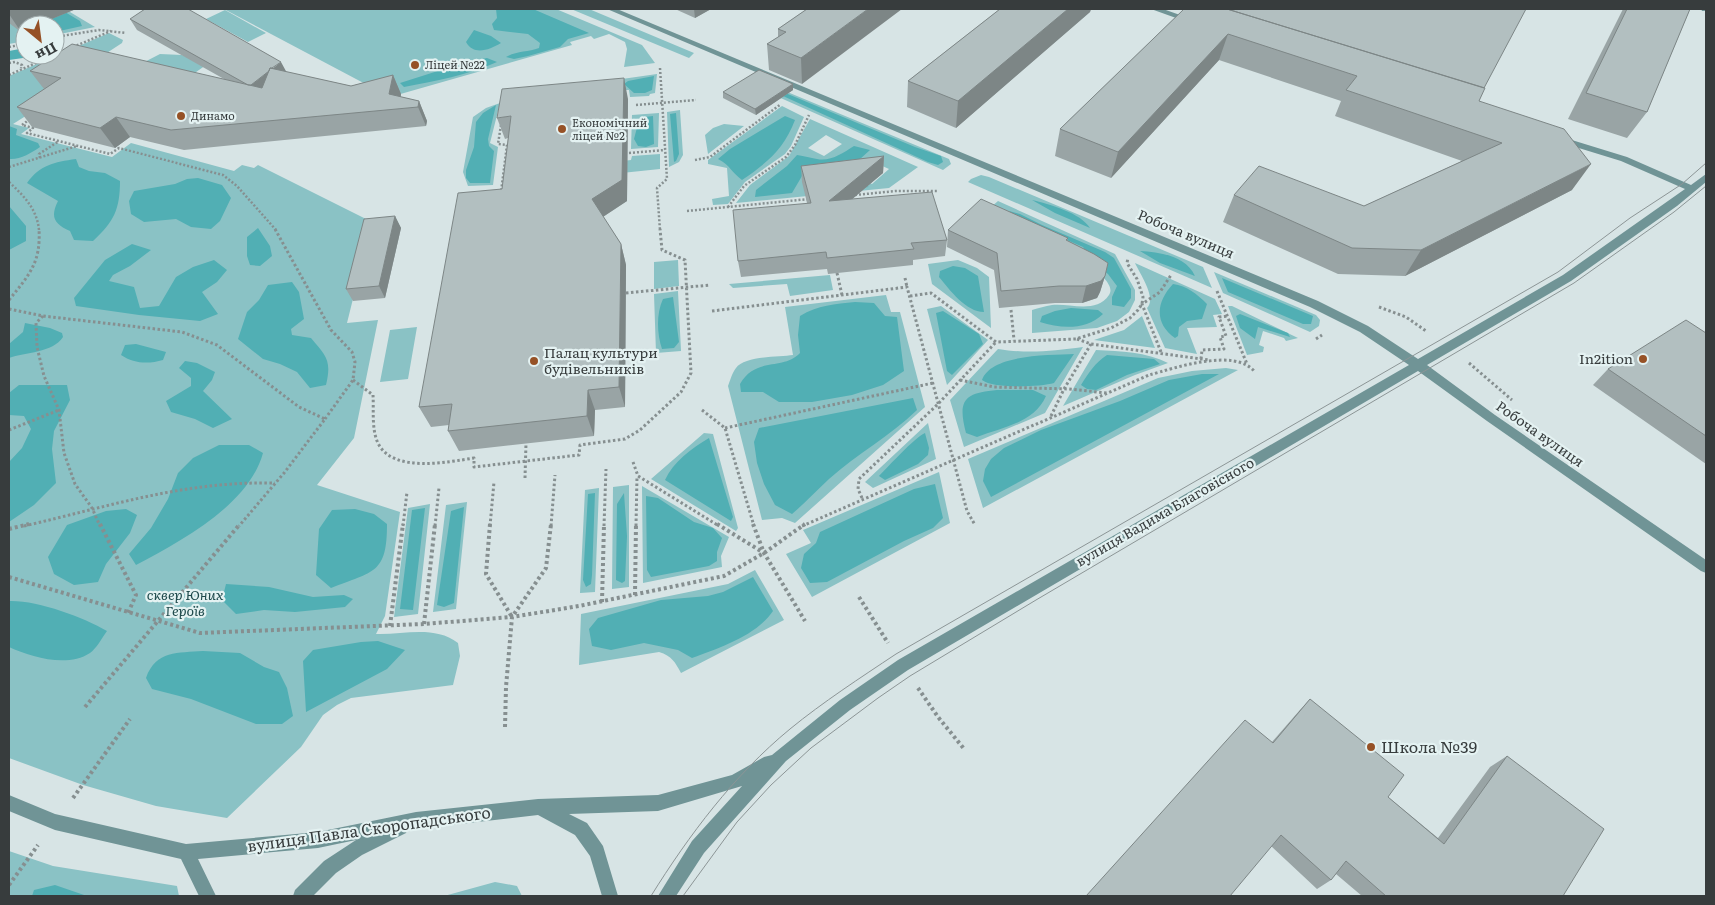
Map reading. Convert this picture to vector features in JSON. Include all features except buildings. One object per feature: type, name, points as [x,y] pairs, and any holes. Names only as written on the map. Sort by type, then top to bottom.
[{"type":"street","name":"Робоча вулиця","points":[[611,9],[1210,260],[1352,322],[1417,364],[1491,418],[1706,567]]},
{"type":"street","points":[[1155,9],[1202,24]]},
{"type":"street","points":[[1548,135],[1624,159],[1692,189]]},
{"type":"street","name":"вулиця Вадима Благовісного","points":[[666,896],[698,847],[781,756],[845,705],[904,666],[1417,364],[1567,278],[1706,177]]},
{"type":"street","name":"вулиця Павла Скоропадського","points":[[9,803],[55,822],[186,852],[318,840],[416,820],[538,807],[658,803],[735,782],[781,756]]},
{"type":"street","points":[[538,807],[581,829],[597,852],[610,896]]},
{"type":"street","points":[[301,896],[330,868],[356,849],[416,820]]},
{"type":"street","points":[[186,852],[208,896]]},
{"type":"path","points":[[65,36],[98,29],[114,29],[126,33]]},
{"type":"path","points":[[72,47],[114,29]]},
{"type":"path","points":[[9,63],[19,63],[22,65],[21,69]]},
{"type":"path","points":[[9,74],[30,65]]},
{"type":"path","points":[[353,380],[373,395],[375,436],[379,446],[387,454],[415,464],[474,458],[474,467],[579,454],[580,445],[625,439],[647,424],[681,392],[691,372],[685,260],[662,250],[657,188],[667,178],[660,68]]},
{"type":"path","points":[[636,105],[696,100]]},
{"type":"path","points":[[695,160],[710,157],[781,103]]},
{"type":"path","points":[[37,114],[22,125],[33,128],[27,133],[110,154],[119,148],[223,175],[237,186],[273,225],[331,330],[352,352],[355,362],[353,380],[276,483],[86,707]]},
{"type":"path","points":[[728,207],[744,186],[786,157],[809,116]]},
{"type":"path","points":[[501,124],[498,144],[507,145],[501,193]]},
{"type":"path","points":[[40,158],[40,154],[60,141]]},
{"type":"path","points":[[9,167],[77,146]]},
{"type":"path","points":[[629,153],[665,150]]},
{"type":"path","points":[[9,182],[24,197],[37,215],[41,232],[38,255],[30,274],[9,300]]},
{"type":"path","points":[[847,196],[896,191],[937,191]]},
{"type":"path","points":[[687,211],[817,199]]},
{"type":"path","points":[[1128,258],[1127,263],[1139,286],[1143,297],[1142,304],[1161,352]]},
{"type":"path","points":[[1210,260],[1208,269],[1247,364],[1255,372]]},
{"type":"path","points":[[837,273],[842,295]]},
{"type":"path","points":[[862,498],[858,488],[859,479],[938,404],[996,342],[1076,339],[1096,334],[1123,323],[1142,304],[1160,292],[1172,275]]},
{"type":"path","points":[[905,278],[966,511],[975,525]]},
{"type":"path","points":[[626,293],[710,285]]},
{"type":"path","points":[[712,311],[907,287]]},
{"type":"path","points":[[910,296],[931,293],[996,342]]},
{"type":"path","points":[[9,308],[43,316],[182,332],[191,335],[217,345],[299,407],[325,419]]},
{"type":"path","points":[[1011,310],[1014,340]]},
{"type":"path","points":[[43,316],[36,323],[37,348],[44,376],[58,410],[64,453],[75,484],[92,508],[121,570],[136,595],[128,613]]},
{"type":"path","points":[[1201,359],[1202,350],[1224,350],[1220,336],[1226,336],[1219,317],[1228,316]]},
{"type":"path","points":[[1076,339],[1091,344],[1247,364]]},
{"type":"path","points":[[1050,417],[1064,389],[1091,344]]},
{"type":"path","points":[[9,578],[200,634],[390,626],[512,617],[602,602],[724,576],[764,553],[799,527],[862,498],[1149,375],[1174,368],[1214,361]]},
{"type":"path","points":[[960,380],[967,383],[1005,387],[1108,393]]},
{"type":"path","points":[[725,428],[933,383]]},
{"type":"path","points":[[9,430],[58,410]]},
{"type":"path","points":[[702,410],[725,428],[752,521],[764,553],[805,621]]},
{"type":"path","points":[[525,478],[526,443]]},
{"type":"path","points":[[633,462],[638,476],[636,484],[635,595]]},
{"type":"path","points":[[602,602],[606,469]]},
{"type":"path","points":[[505,727],[512,617],[546,568],[549,551],[554,475]]},
{"type":"path","points":[[638,476],[764,553]]},
{"type":"path","points":[[9,529],[141,496],[252,481],[276,483]]},
{"type":"path","points":[[494,482],[486,574],[512,617]]},
{"type":"path","points":[[424,624],[439,488]]},
{"type":"path","points":[[390,626],[407,492]]},
{"type":"green space","points":[[65,9],[95,27],[65,33],[65,15],[28,15]]},
{"type":"green space","name":"Ліцей №22","points":[[224,9],[556,9],[642,45],[655,63],[624,67],[627,49],[625,42],[609,34],[594,39],[591,36],[570,42],[572,45],[390,97]]},
{"type":"green space","points":[[571,9],[589,9],[694,53],[689,58]]},
{"type":"green space","points":[[225,10],[266,33],[248,42],[206,19]]},
{"type":"green space","points":[[15,17],[15,43],[9,44],[9,18]]},
{"type":"green space","name":"сквер Юних Героїв","points":[[109,33],[123,40],[122,43],[90,64],[43,90],[51,100],[13,124],[29,128],[21,134],[112,157],[131,143],[234,171],[242,165],[254,168],[258,165],[372,222],[347,323],[378,320],[354,438],[317,485],[400,512],[385,616],[376,634],[418,632],[449,637],[458,643],[460,656],[453,685],[351,698],[337,705],[323,715],[301,747],[227,818],[156,806],[83,785],[9,758],[9,76],[35,65],[65,65],[65,52]]},
{"type":"green space","points":[[160,54],[182,55],[206,65],[182,82],[127,71]]},
{"type":"green space","points":[[657,74],[655,93],[649,96],[630,97],[629,90],[622,90],[622,79]]},
{"type":"green space","points":[[749,84],[768,84],[949,159],[951,164],[943,170]]},
{"type":"green space","points":[[500,103],[490,143],[498,147],[493,185],[468,186],[463,172],[473,117],[486,108]]},
{"type":"green space","points":[[782,106],[804,117],[791,146],[785,154],[745,182],[728,204],[713,205],[712,199],[729,196],[727,168],[708,164],[708,160]]},
{"type":"green space","points":[[680,110],[683,155],[679,162],[669,167],[667,112]]},
{"type":"green space","points":[[659,113],[658,147],[631,149],[632,115]]},
{"type":"green space","points":[[810,119],[918,167],[889,188],[736,203],[750,185],[789,156]],"holes":[[[826,135],[842,144],[824,156],[808,148]],[[869,160],[889,169],[872,184],[851,174]]]},
{"type":"green space","points":[[724,124],[744,126],[708,154],[705,135],[713,128]]},
{"type":"green space","points":[[660,154],[660,169],[612,174],[613,162],[631,160],[632,156]]},
{"type":"green space","points":[[981,175],[1203,267],[1212,288],[968,182]]},
{"type":"green space","points":[[998,201],[1115,254],[1135,290],[1135,300],[1129,312],[1117,321],[1097,328],[1032,333],[1032,310],[1052,305],[1090,306],[1104,301],[1110,293],[1110,288],[1104,278],[990,208]]},
{"type":"green space","points":[[678,260],[679,286],[654,289],[654,262]]},
{"type":"green space","points":[[958,260],[977,268],[989,277],[991,328],[932,284],[928,264]]},
{"type":"green space","points":[[1135,263],[1215,299],[1222,314],[1213,315],[1217,327],[1187,328],[1197,354],[1165,348],[1147,308],[1150,304],[1149,292]]},
{"type":"green space","points":[[1214,272],[1316,315],[1320,320],[1319,326],[1310,332],[1223,293]]},
{"type":"green space","points":[[830,275],[833,290],[790,296],[787,284],[733,288],[729,284]]},
{"type":"green space","points":[[678,291],[681,351],[656,353],[654,294]]},
{"type":"green space","points":[[886,295],[891,312],[900,312],[925,407],[795,523],[782,518],[762,520],[728,386],[733,372],[740,364],[746,361],[793,355],[785,307]]},
{"type":"green space","points":[[941,306],[988,340],[947,385],[927,309]]},
{"type":"green space","points":[[1228,306],[1232,306],[1298,338],[1286,341],[1284,338],[1263,331],[1259,345],[1264,347],[1263,352],[1247,355]]},
{"type":"green space","points":[[1142,316],[1155,348],[1094,340],[1124,330]]},
{"type":"green space","points":[[417,327],[408,379],[380,382],[390,330]]},
{"type":"green space","points":[[1083,347],[1045,413],[964,447],[950,400],[998,349],[1030,352]]},
{"type":"green space","points":[[1096,350],[1142,354],[1168,363],[1063,406]]},
{"type":"green space","points":[[1226,368],[1238,370],[983,508],[968,459],[1158,378],[1192,371]]},
{"type":"green space","points":[[928,423],[936,459],[873,488],[865,482]]},
{"type":"green space","points":[[704,433],[713,434],[738,528],[736,531],[651,479]]},
{"type":"green space","points":[[939,472],[950,523],[812,597],[786,554],[811,543],[803,530]]},
{"type":"green space","points":[[629,485],[629,587],[612,589],[613,487]]},
{"type":"green space","points":[[642,486],[729,537],[721,556],[722,567],[643,583]]},
{"type":"green space","points":[[599,488],[595,592],[580,593],[585,490]]},
{"type":"green space","points":[[467,502],[456,609],[433,612],[446,505]]},
{"type":"green space","points":[[430,504],[418,614],[394,617],[408,508]]},
{"type":"green space","points":[[755,570],[784,620],[681,673],[673,660],[659,652],[579,665],[581,614],[728,584]]},
{"type":"green space","points":[[9,851],[53,866],[177,886],[179,896],[9,896]]},
{"type":"green space","points":[[495,882],[517,886],[522,896],[444,896]]},
{"type":"shaded area","points":[[60,9],[80,21],[82,26],[65,30],[65,15],[52,15]]},
{"type":"shaded area","points":[[496,9],[533,9],[589,33],[568,39],[560,47],[514,59],[506,57],[539,48],[540,43],[528,34],[494,30],[492,24],[497,18]]},
{"type":"shaded area","points":[[474,30],[491,36],[501,43],[492,48],[473,49],[466,42]]},
{"type":"shaded area","points":[[15,50],[15,59],[9,60],[9,51]]},
{"type":"shaded area","points":[[487,58],[497,62],[475,71],[439,80],[404,87],[400,83],[463,63]]},
{"type":"shaded area","points":[[654,76],[652,90],[645,93],[634,93],[624,84],[628,81]]},
{"type":"shaded area","points":[[772,91],[783,92],[941,156],[943,162],[938,165],[928,162]]},
{"type":"shaded area","points":[[496,105],[488,139],[489,146],[494,151],[490,183],[470,183],[466,178],[466,170],[474,147],[476,122],[483,113]]},
{"type":"shaded area","points":[[676,113],[679,154],[674,162],[670,114]]},
{"type":"shaded area","points":[[653,116],[654,144],[646,147],[638,146],[634,139],[639,120]]},
{"type":"shaded area","points":[[785,116],[795,120],[786,139],[767,161],[742,180],[726,164],[718,159],[730,149]]},
{"type":"shaded area","points":[[9,126],[17,129],[16,135],[38,143],[40,147],[29,154],[9,159]]},
{"type":"shaded area","points":[[854,146],[870,150],[849,169],[851,181],[869,187],[844,189],[802,176],[792,193],[755,197],[756,190],[787,166],[797,155],[822,160],[836,156]]},
{"type":"shaded area","points":[[76,159],[79,167],[89,171],[105,173],[120,181],[119,200],[111,221],[93,241],[74,240],[70,231],[60,226],[55,219],[54,211],[58,201],[27,183],[37,172],[48,165]]},
{"type":"shaded area","points":[[198,178],[222,185],[231,198],[220,221],[211,229],[191,227],[176,219],[144,222],[131,214],[129,201],[134,191]]},
{"type":"shaded area","points":[[1032,200],[1072,214],[1080,218],[1090,228],[1055,213]]},
{"type":"shaded area","points":[[9,206],[26,226],[26,241],[9,250]]},
{"type":"shaded area","points":[[1009,211],[1020,214],[1105,252],[1114,258],[1131,289],[1131,298],[1124,307],[1112,305],[1112,297],[1117,286],[1108,274],[1093,262],[1083,247],[1014,217]]},
{"type":"shaded area","points":[[258,228],[270,246],[272,256],[260,266],[250,265],[247,256],[247,237]]},
{"type":"shaded area","points":[[132,244],[151,250],[130,266],[113,275],[109,281],[134,287],[140,308],[159,306],[176,277],[193,267],[214,260],[227,270],[217,282],[202,292],[218,314],[200,321],[76,306],[74,298],[105,260]]},
{"type":"shaded area","points":[[1140,251],[1172,256],[1191,269],[1195,276],[1160,263]]},
{"type":"shaded area","points":[[953,266],[965,268],[978,276],[984,312],[977,311],[965,304],[953,294],[939,277],[940,271]]},
{"type":"shaded area","points":[[1222,278],[1313,316],[1311,324],[1303,324],[1228,292]]},
{"type":"shaded area","points":[[292,282],[299,292],[304,319],[291,329],[292,335],[311,338],[324,354],[328,364],[326,385],[310,388],[297,372],[263,359],[238,339],[247,312],[259,300],[268,285]]},
{"type":"shaded area","points":[[1173,284],[1192,291],[1207,304],[1202,319],[1187,321],[1179,327],[1178,336],[1175,338],[1163,326],[1160,312],[1163,298]]},
{"type":"shaded area","points":[[673,297],[679,342],[674,348],[662,349],[658,331],[659,311],[663,299]]},
{"type":"shaded area","points":[[855,302],[874,303],[885,316],[897,317],[904,371],[883,385],[852,395],[812,402],[779,402],[763,392],[741,392],[740,384],[746,375],[762,367],[786,362],[800,353],[798,335],[800,316],[820,307]]},
{"type":"shaded area","points":[[1071,308],[1098,310],[1103,314],[1089,323],[1073,327],[1040,322],[1042,316]]},
{"type":"shaded area","points":[[943,311],[979,334],[983,344],[952,375],[947,371],[936,313]]},
{"type":"shaded area","points":[[1240,314],[1288,333],[1290,337],[1258,327],[1255,339],[1240,328],[1236,316]]},
{"type":"shaded area","points":[[25,323],[50,328],[62,333],[63,337],[53,346],[46,349],[9,358],[9,344],[23,332]]},
{"type":"shaded area","points":[[136,344],[166,352],[163,360],[142,362],[131,360],[121,355],[125,345]]},
{"type":"shaded area","points":[[1074,354],[1054,383],[1006,386],[982,380],[988,371],[997,365],[1009,361],[1037,356]]},
{"type":"shaded area","points":[[1107,355],[1154,359],[1160,364],[1127,375],[1096,390],[1087,389],[1081,385],[1099,361]]},
{"type":"shaded area","points":[[185,361],[197,363],[215,372],[212,380],[203,391],[232,419],[213,428],[195,419],[171,412],[166,401],[191,386],[191,378],[179,368]]},
{"type":"shaded area","points":[[1202,374],[1219,374],[991,497],[983,481],[985,469],[991,459],[1004,448],[1041,430],[1120,401],[1169,380]]},
{"type":"shaded area","points":[[19,385],[67,385],[70,400],[54,431],[52,449],[56,483],[34,505],[9,522],[9,462],[22,448],[31,429],[24,416],[9,415],[9,393]]},
{"type":"shaded area","points":[[997,390],[1033,390],[1046,396],[1034,412],[1017,423],[977,437],[966,433],[963,422],[963,405],[966,400],[977,393]]},
{"type":"shaded area","points":[[913,398],[917,410],[829,479],[792,514],[775,505],[764,484],[757,463],[754,442],[759,428]]},
{"type":"shaded area","points":[[925,433],[929,448],[928,455],[918,464],[885,480],[879,476],[908,446]]},
{"type":"shaded area","points":[[709,438],[733,517],[731,521],[665,480],[668,473],[684,456]]},
{"type":"shaded area","points":[[219,445],[249,445],[263,453],[255,472],[244,489],[211,520],[173,545],[136,565],[129,554],[151,528],[168,499],[178,473],[193,458]]},
{"type":"shaded area","points":[[935,484],[943,518],[933,528],[904,541],[827,582],[810,583],[801,568],[804,554],[816,543],[820,532],[914,489]]},
{"type":"shaded area","points":[[595,493],[592,575],[591,584],[586,587],[583,580],[588,494]]},
{"type":"shaded area","points":[[624,493],[627,536],[625,581],[622,583],[616,580],[617,504]]},
{"type":"shaded area","points":[[646,496],[658,498],[694,522],[713,528],[722,538],[717,552],[717,561],[709,566],[651,577],[647,570]]},
{"type":"shaded area","points":[[464,507],[454,603],[444,607],[437,605],[451,511]]},
{"type":"shaded area","points":[[425,508],[413,610],[400,609],[412,510]]},
{"type":"shaded area","points":[[126,509],[137,515],[130,533],[106,564],[98,582],[74,585],[54,574],[48,557],[67,525],[106,511]]},
{"type":"shaded area","points":[[355,509],[374,514],[387,524],[384,553],[381,562],[368,573],[331,588],[316,575],[319,529],[332,510]]},
{"type":"shaded area","points":[[753,577],[773,611],[757,627],[725,645],[692,658],[678,650],[644,643],[611,650],[592,646],[589,629],[598,618],[661,600],[708,596],[723,592]]},
{"type":"shaded area","points":[[226,584],[269,587],[313,597],[344,595],[353,599],[345,607],[295,612],[264,610],[236,614],[222,600]]},
{"type":"shaded area","points":[[9,601],[33,603],[60,610],[107,631],[90,653],[71,660],[49,659],[28,654],[9,647]]},
{"type":"shaded area","points":[[378,641],[405,650],[387,669],[306,712],[303,661],[313,650]]},
{"type":"shaded area","points":[[203,651],[240,653],[264,667],[279,672],[287,688],[293,716],[282,724],[256,724],[191,699],[152,689],[146,678],[156,662],[177,653]]},
{"type":"shaded area","points":[[55,885],[87,896],[32,896],[34,890]]},
{"type":"tram line","points":[[651,896],[697,828],[731,786],[790,729],[842,690],[896,654],[1558,272],[1630,218],[1682,184],[1706,163]]},
{"type":"tram line","points":[[683,896],[737,822],[771,785],[811,748],[878,698],[910,676],[1036,600],[1574,283],[1674,212],[1706,186]]},
{"type":"place","name":"Ліцей №22","points":[[415,65]]},
{"type":"place","name":"Динамо","points":[[181,116]]},
{"type":"place","name":"Економічний ліцей №2","points":[[562,129]]},
{"type":"place","name":"In2ition","points":[[1643,359]]},
{"type":"place","name":"Палац культури будівельників","points":[[534,361]]},
{"type":"place","name":"Школа №39","points":[[1371,747]]}]
